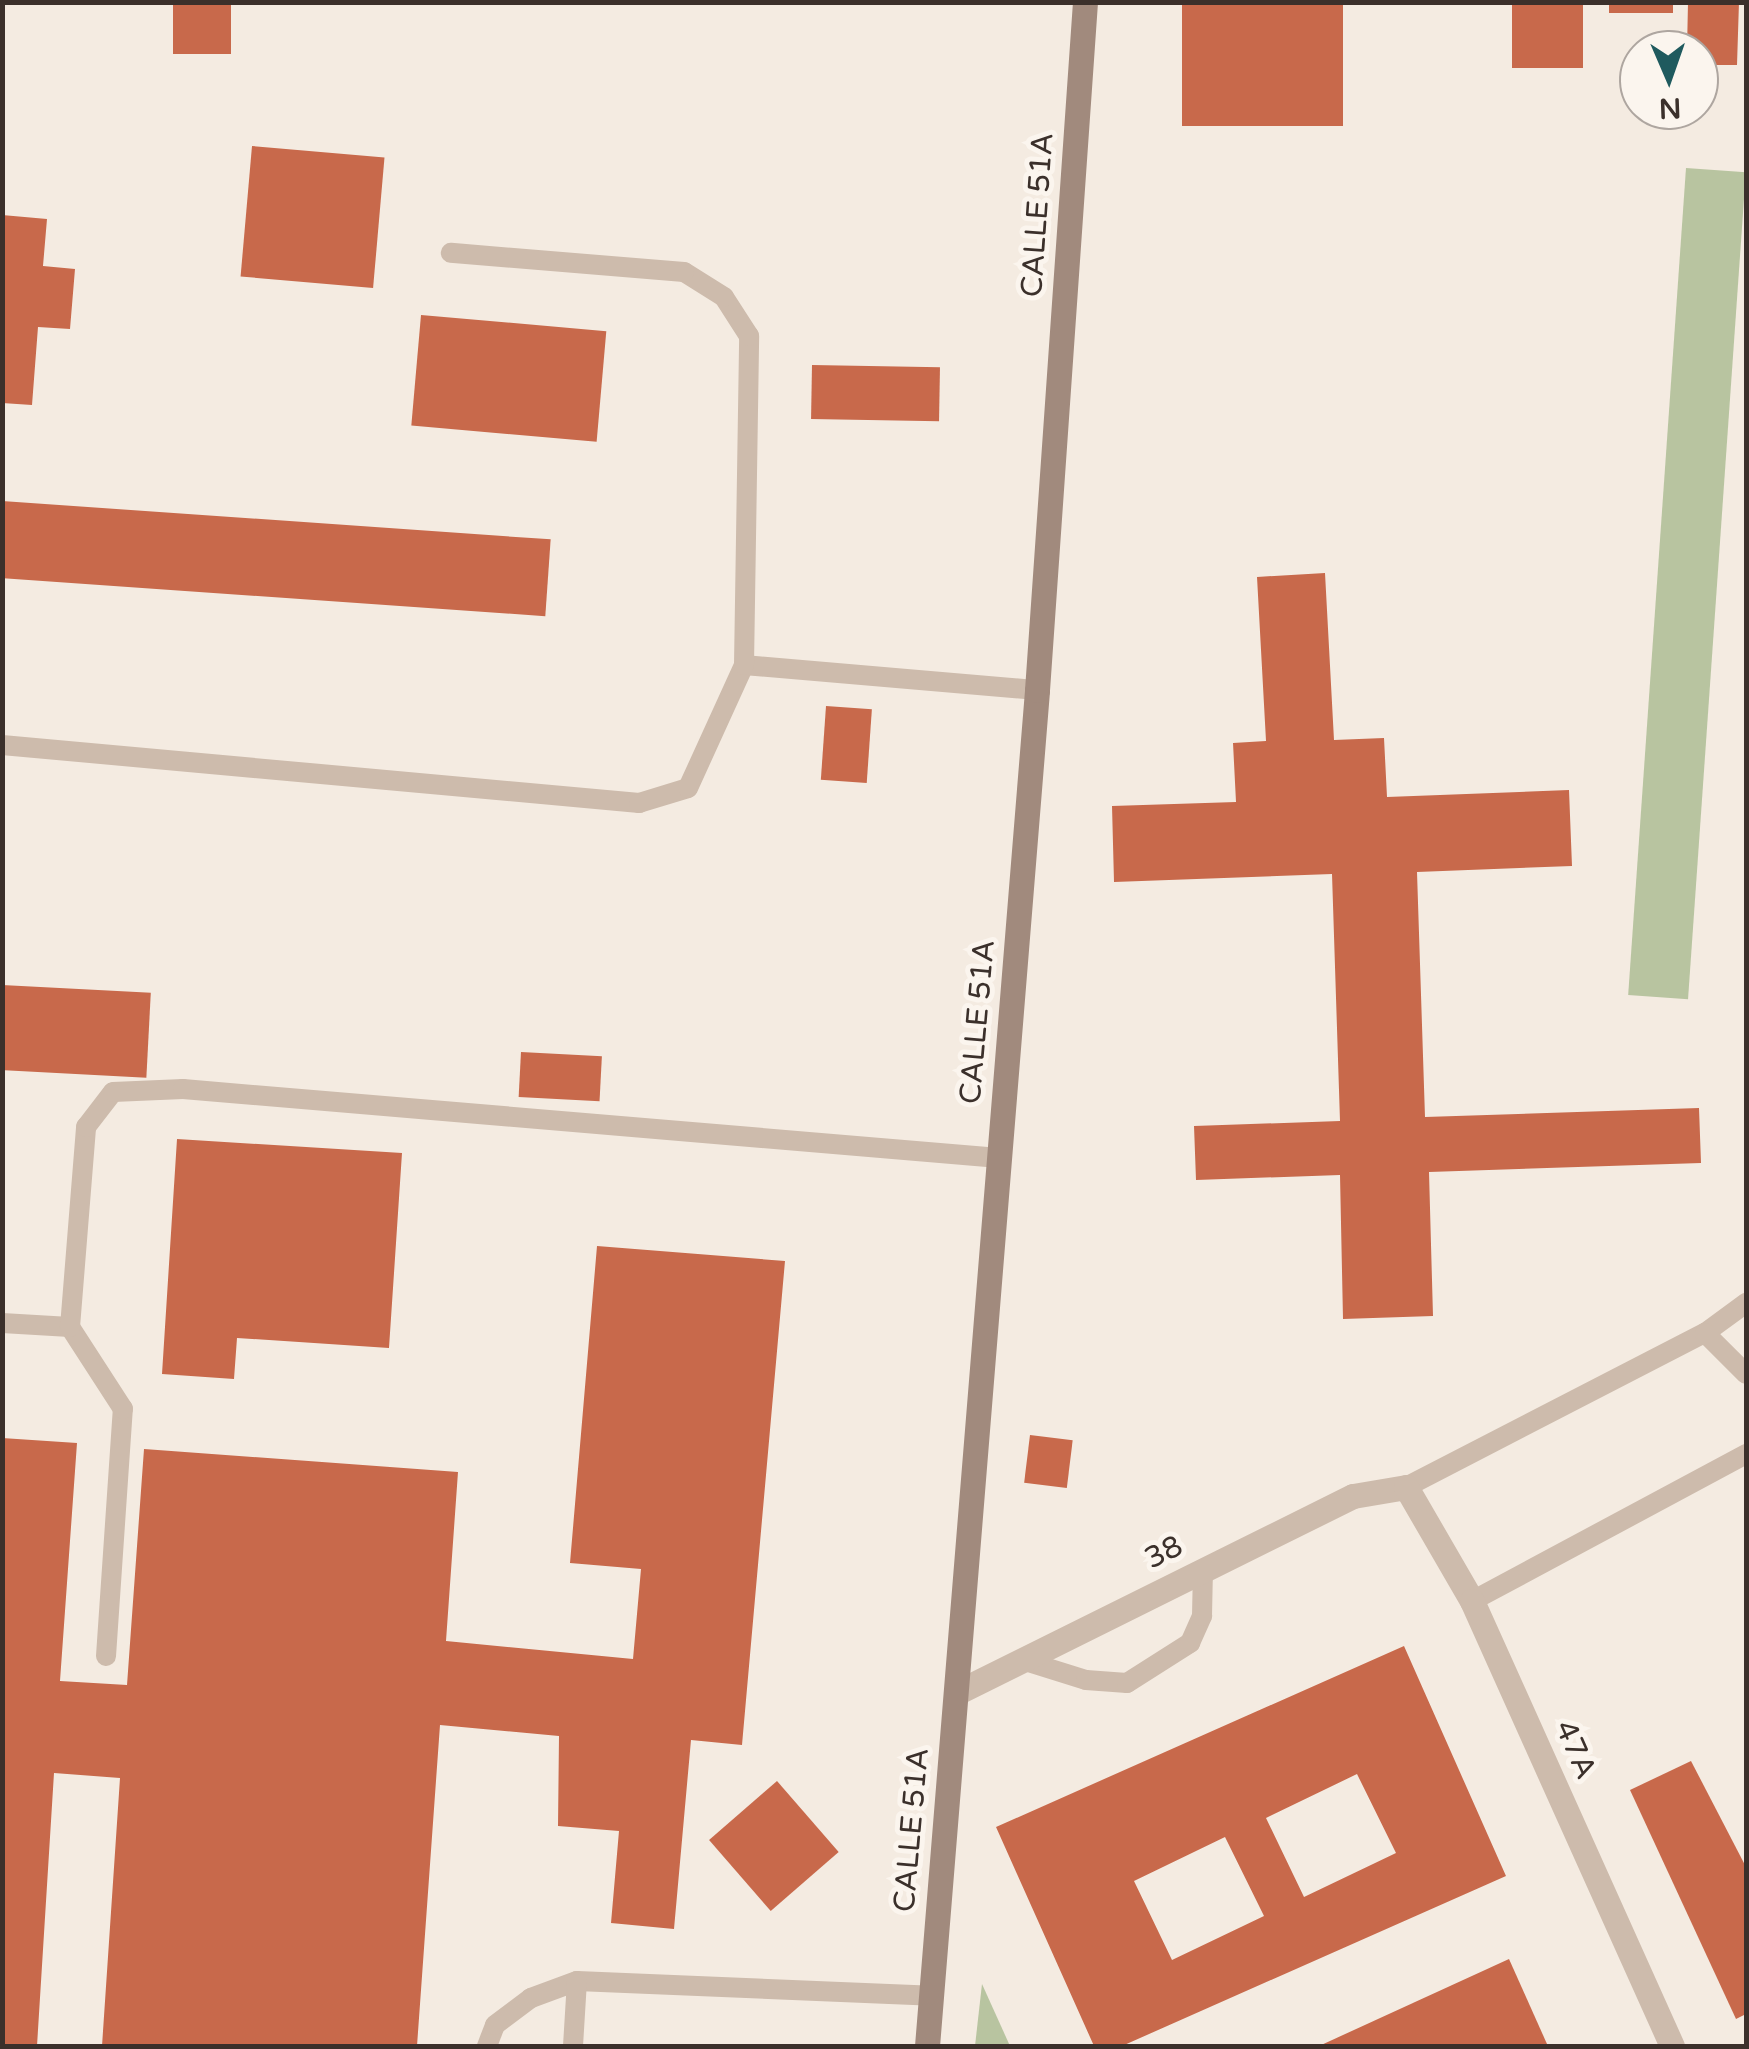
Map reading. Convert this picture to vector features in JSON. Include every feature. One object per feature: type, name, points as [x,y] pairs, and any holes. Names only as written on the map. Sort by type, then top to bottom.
[{"type":"main road","name":"CALLE 51A","points":[[927,2046],[1038,690],[1086,2]]},
{"type":"street","name":"38","points":[[956,1693],[1354,1496],[1406,1486]]},
{"type":"street","name":"47A","points":[[1406,1486],[1472,1602],[1672,2046]]},
{"type":"lane","points":[[2,745],[638,803],[688,788],[744,665],[749,336],[724,297],[684,272],[451,253]]},
{"type":"lane","points":[[744,665],[1038,690]]},
{"type":"lane","points":[[106,1656],[123,1409],[70,1328],[86,1128],[113,1092],[183,1089],[999,1158]]},
{"type":"lane","points":[[1406,1486],[1705,1333],[1746,1303]]},
{"type":"lane","points":[[2,1323],[70,1328]]},
{"type":"lane","points":[[1705,1333],[1746,1374]]},
{"type":"lane","points":[[1472,1602],[1746,1454]]},
{"type":"lane","points":[[1022,1660],[1086,1680],[1127,1683],[1190,1644],[1202,1616],[1203,1570]]},
{"type":"lane","points":[[487,2046],[496,2025],[531,1998],[577,1982],[932,1996]]},
{"type":"lane","points":[[573,2046],[577,1982]]},
{"type":"green space","points":[[1686,168],[1746,172],[1688,999],[1628,995]]},
{"type":"green space","points":[[982,1984],[1010,2046],[975,2046]]},
{"type":"building","points":[[173,2],[231,2],[231,54],[173,54]]},
{"type":"building","points":[[1182,2],[1343,2],[1343,126],[1182,126]]},
{"type":"building","points":[[1512,2],[1583,2],[1583,68],[1512,68]]},
{"type":"building","points":[[1609,2],[1673,2],[1673,13],[1609,13]]},
{"type":"building","points":[[1688,2],[1739,2],[1737,65],[1719,65],[1719,30],[1687,30]]},
{"type":"building","points":[[252,146],[384,158],[373,288],[241,277]]},
{"type":"building","points":[[2,215],[47,219],[43,266],[75,269],[70,329],[38,327],[32,405],[2,403]]},
{"type":"building","points":[[421,315],[606,331],[597,442],[411,426]]},
{"type":"building","points":[[812,365],[940,367],[939,421],[811,419]]},
{"type":"building","points":[[2,501],[551,539],[545,616],[2,578]]},
{"type":"building","points":[[1325,573],[1334,740],[1384,738],[1387,797],[1569,790],[1572,866],[1417,872],[1425,1117],[1699,1108],[1701,1163],[1429,1172],[1433,1316],[1343,1319],[1340,1175],[1196,1180],[1194,1126],[1340,1121],[1332,874],[1114,882],[1112,806],[1236,802],[1233,743],[1266,741],[1257,577]]},
{"type":"building","points":[[826,706],[872,709],[867,783],[821,780]]},
{"type":"building","points":[[2,985],[151,993],[146,1078],[2,1070]]},
{"type":"building","points":[[521,1052],[602,1056],[600,1101],[519,1097]]},
{"type":"building","points":[[177,1139],[402,1153],[389,1348],[237,1338],[234,1379],[162,1374]]},
{"type":"building","points":[[597,1246],[785,1261],[742,1745],[691,1740],[674,1929],[611,1923],[619,1831],[558,1826],[559,1736],[440,1725],[417,2046],[102,2046],[120,1778],[54,1773],[37,2046],[2,2046],[2,1438],[77,1443],[60,1681],[127,1685],[144,1449],[458,1472],[446,1641],[633,1659],[641,1569],[570,1563]]},
{"type":"building","points":[[1030,1435],[1073,1440],[1067,1488],[1024,1483]]},
{"type":"building","points":[[1404,1646],[1506,1876],[1122,2046],[1094,2046],[996,1827]],"holes":[[[1357,1774],[1396,1853],[1304,1897],[1266,1818]],[[1225,1837],[1264,1916],[1172,1960],[1134,1881]]]},
{"type":"building","points":[[1691,1761],[1746,1867],[1746,2014],[1736,2019],[1630,1790]]},
{"type":"building","points":[[777,1781],[839,1852],[771,1911],[709,1840]]},
{"type":"building","points":[[1509,1959],[1547,2044],[1319,2046]]}]
